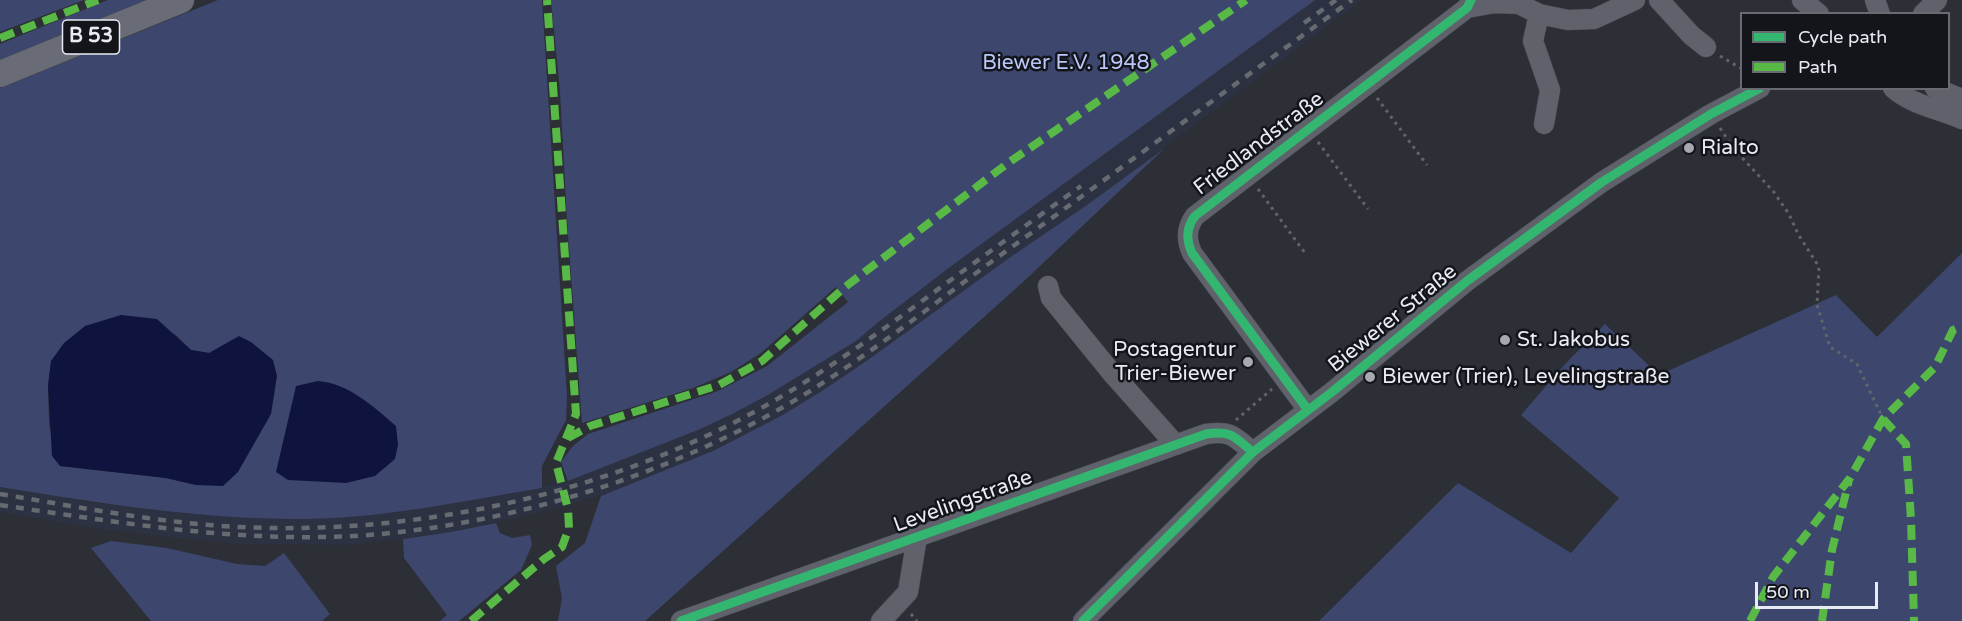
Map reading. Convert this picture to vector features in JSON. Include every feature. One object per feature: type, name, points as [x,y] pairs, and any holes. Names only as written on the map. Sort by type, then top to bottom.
[{"type":"main road","name":"B 53","points":[[0,74],[182,0]]},
{"type":"street","points":[[1469,4],[1518,2],[1539,14],[1568,20],[1594,19],[1635,0]]},
{"type":"street","points":[[1659,0],[1691,35],[1706,47]]},
{"type":"street","points":[[1802,0],[1817,12]]},
{"type":"street","points":[[1925,12],[1937,0]]},
{"type":"street","name":"Friedlandstraße","points":[[1308,410],[1192,253],[1188,243],[1189,225],[1195,216],[1469,4]]},
{"type":"street","points":[[1539,14],[1533,41],[1550,90],[1544,124]]},
{"type":"street","name":"Biewerer Straße","points":[[1091,618],[1253,452],[1467,281],[1602,182],[1711,114],[1756,90]]},
{"type":"street","points":[[1895,90],[1900,95],[1916,102],[1962,119]]},
{"type":"street","points":[[1940,90],[1962,99]]},
{"type":"street","points":[[1048,286],[1051,298],[1111,372],[1176,445]]},
{"type":"street","points":[[1222,431],[1234,436],[1253,452]]},
{"type":"street","name":"Levelingstraße","points":[[681,621],[1206,434],[1222,431]]},
{"type":"street","points":[[881,621],[908,592],[917,537]]},
{"type":"path","points":[[1706,47],[1740,68]]},
{"type":"path","points":[[1367,84],[1427,165]]},
{"type":"path","points":[[1711,114],[1734,149],[1773,191],[1789,213],[1798,234],[1819,267],[1817,305],[1830,347],[1857,364],[1883,419]]},
{"type":"path","points":[[1308,129],[1368,209]]},
{"type":"path","points":[[1248,175],[1305,253]]},
{"type":"path","points":[[1222,431],[1285,378]]},
{"type":"shaded area","points":[[1315,0],[1362,0],[1087,205],[822,391],[781,416],[713,451],[624,488],[549,510],[451,532],[351,545],[240,544],[100,529],[0,512],[0,487],[103,504],[173,512],[300,519],[350,517],[515,492],[568,481],[698,430],[732,414],[856,341],[950,267]]},
{"type":"shaded area","points":[[121,315],[157,319],[191,350],[209,353],[239,336],[251,342],[273,360],[277,376],[271,414],[238,472],[223,486],[196,485],[166,478],[60,466],[52,456],[48,386],[51,361],[64,343],[85,326]]},
{"type":"shaded area","points":[[318,381],[350,391],[396,426],[398,445],[395,459],[375,476],[346,483],[288,480],[276,472],[296,386]]},
{"type":"green space","points":[[0,0],[84,0],[0,32]]},
{"type":"green space","points":[[108,0],[150,0],[0,61],[0,44]]},
{"type":"green space","points":[[218,0],[542,0],[567,396],[566,420],[542,466],[542,488],[391,513],[299,519],[186,513],[0,487],[0,88]],"holes":[[[175,334],[191,350],[209,353],[196,485],[166,478],[60,466],[49,425],[48,386],[51,361]]]},
{"type":"green space","name":"Biewer E.V. 1948","points":[[551,0],[1315,0],[950,267],[856,341],[732,414],[698,430],[568,481],[561,462],[573,446],[588,434],[718,391],[767,366],[848,302],[836,287],[761,353],[731,372],[693,388],[582,423],[560,91]]},
{"type":"green space","points":[[1165,148],[1023,282],[645,621],[558,621],[562,598],[556,566],[585,543],[601,496],[713,451],[781,416],[822,391]]},
{"type":"green space","points":[[1962,253],[1962,621],[1319,621],[1458,483],[1571,553],[1619,498],[1521,415],[1565,364],[1605,324],[1659,375],[1836,295],[1877,337]]},
{"type":"green space","points":[[496,523],[500,533],[512,538],[530,535],[532,545],[521,570],[459,621],[440,621],[447,615],[404,558],[403,539]]},
{"type":"green space","points":[[111,541],[167,548],[237,564],[265,566],[284,553],[330,614],[322,621],[151,621],[91,548]]},
{"type":"railway","points":[[1304,23],[1336,0]]},
{"type":"railway","points":[[0,505],[138,525],[230,534],[276,537],[369,535],[427,529],[544,504],[602,487],[659,466],[715,443],[768,416],[843,370],[1352,0]]},
{"type":"railway","points":[[0,494],[179,522],[239,527],[307,528],[377,524],[446,515],[514,502],[582,483],[648,461],[711,434],[772,402],[834,363],[1081,186]]},
{"type":"marked path","points":[[0,38],[98,0]]},
{"type":"marked path","points":[[471,621],[544,559],[562,547],[569,528],[568,509],[556,463],[576,414],[547,0]]},
{"type":"marked path","points":[[568,438],[590,426],[719,385],[762,361],[845,287],[1008,163],[1246,0]]},
{"type":"marked path","points":[[1750,621],[1773,577],[1850,478],[1883,419],[1935,367],[1953,330],[1962,326]]},
{"type":"marked path","points":[[1883,419],[1906,444],[1914,621]]},
{"type":"marked path","points":[[1822,621],[1832,550],[1849,480]]},
{"type":"cycle path","points":[[1308,410],[1192,253],[1188,238],[1190,225],[1195,216],[1467,8],[1471,0]]},
{"type":"cycle path","points":[[1083,621],[1253,452],[1332,392],[1467,281],[1602,182],[1711,114],[1756,90]]},
{"type":"cycle path","points":[[681,621],[1206,434],[1227,434],[1253,452]]},
{"type":"place","name":"Rialto","points":[[1689,148]]},
{"type":"place","name":"St. Jakobus","points":[[1505,340]]},
{"type":"place","name":"Postagentur Trier-Biewer","points":[[1248,362]]},
{"type":"place","name":"Biewer (Trier), Levelingstraße","points":[[1370,377]]}]
